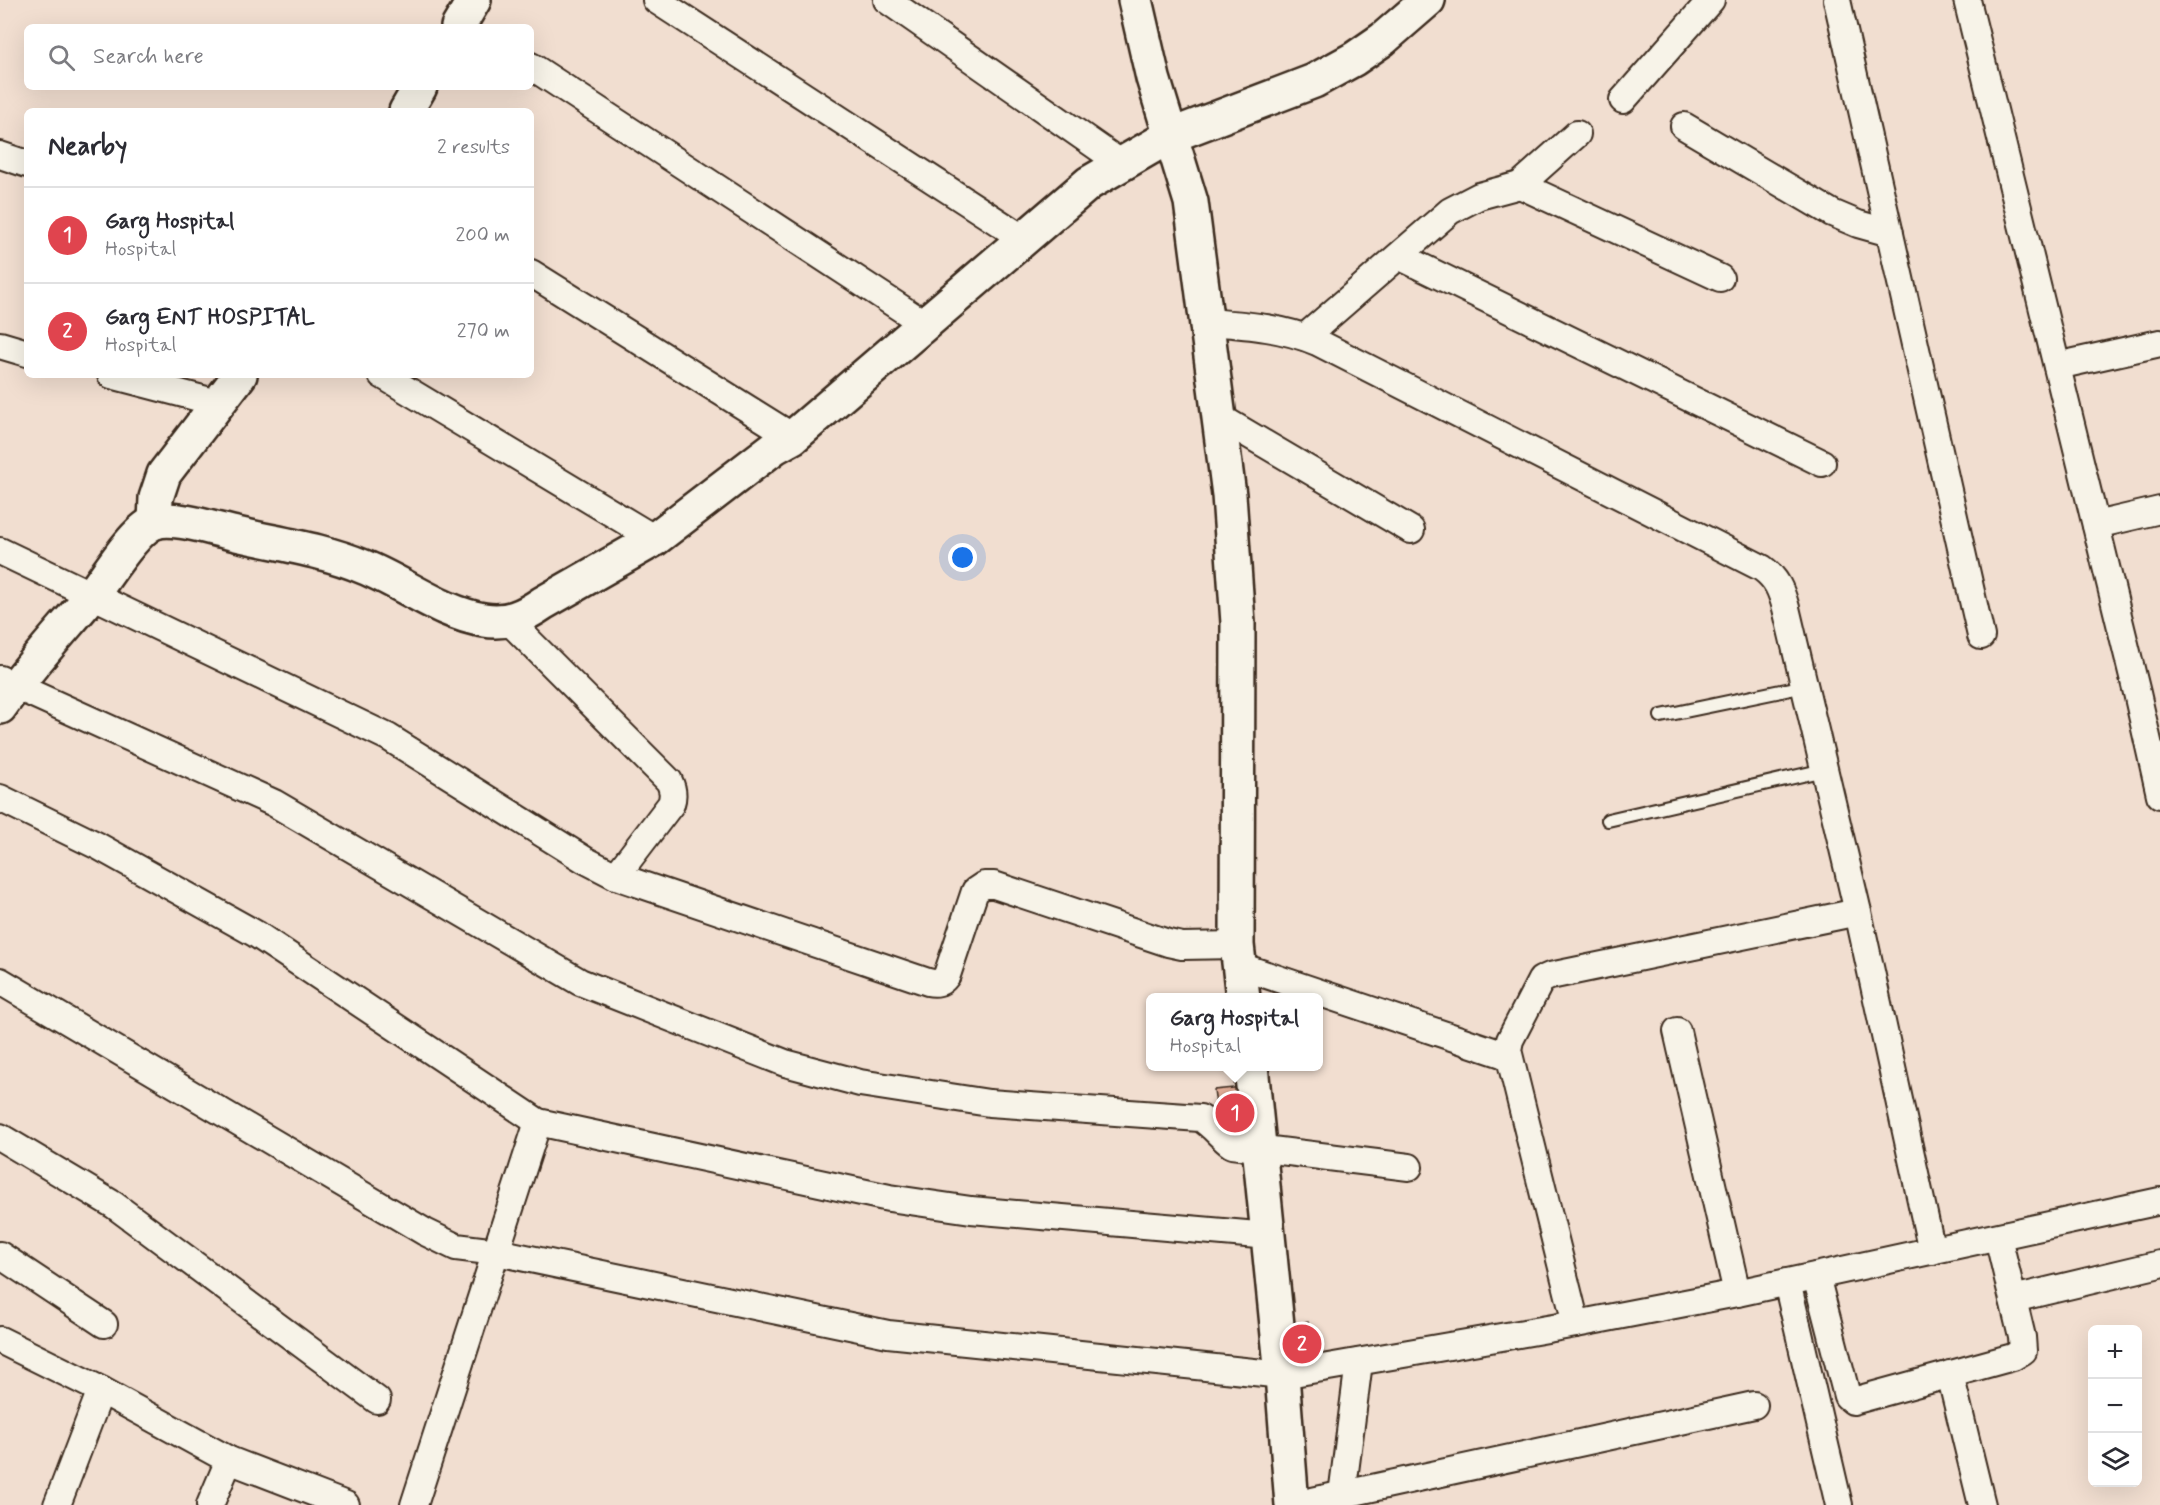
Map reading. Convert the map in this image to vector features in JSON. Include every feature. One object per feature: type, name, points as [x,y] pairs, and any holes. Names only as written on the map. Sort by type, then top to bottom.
[{"type":"main road","points":[[1135,0],[1153,78],[1191,202],[1232,530],[1238,623],[1240,970]]},
{"type":"main road","points":[[5,691],[92,595],[136,537],[155,522],[173,521],[191,524],[305,547],[364,567],[462,615],[486,620],[509,621],[527,614],[655,539],[775,447],[793,436],[1089,183],[1170,136],[1314,81],[1354,59],[1383,39],[1428,0]]},
{"type":"main road","points":[[408,108],[418,90]]},
{"type":"main road","points":[[155,522],[156,498],[164,474],[238,378]]},
{"type":"main road","points":[[1252,1071],[1261,1150],[1293,1505]]},
{"type":"street","points":[[656,0],[1024,239]]},
{"type":"street","points":[[1623,100],[1711,0]]},
{"type":"street","points":[[1837,0],[1981,636]]},
{"type":"street","points":[[1967,0],[2096,525],[2148,691],[2160,795]]},
{"type":"street","points":[[889,1],[1122,164]]},
{"type":"street","points":[[534,68],[925,324]]},
{"type":"street","points":[[1684,126],[1832,213],[1858,224],[1890,233]]},
{"type":"street","points":[[1305,337],[1450,211],[1479,196],[1520,184],[1577,134]]},
{"type":"street","points":[[0,154],[24,163]]},
{"type":"street","points":[[1520,184],[1720,278]]},
{"type":"street","points":[[1399,256],[1822,464]]},
{"type":"street","points":[[534,275],[793,436]]},
{"type":"street","points":[[1207,322],[1268,327],[1305,337],[1762,568],[1773,576],[1781,588],[1805,686],[1858,912],[1932,1251]]},
{"type":"street","points":[[2057,366],[2160,343]]},
{"type":"street","points":[[0,345],[24,351]]},
{"type":"street","points":[[122,378],[218,404]]},
{"type":"street","points":[[387,378],[655,539]]},
{"type":"street","points":[[1219,417],[1411,530]]},
{"type":"street","points":[[2096,525],[2160,510]]},
{"type":"street","points":[[0,551],[388,737],[585,860],[616,876],[935,983],[943,981],[947,975],[975,891],[984,885],[994,885],[1182,946],[1240,970],[1312,993]]},
{"type":"street","points":[[509,621],[669,781],[673,798],[671,804],[616,876]]},
{"type":"street","points":[[5,691],[274,803],[580,982],[785,1063],[860,1083],[989,1102],[1200,1118],[1232,1145],[1409,1167]]},
{"type":"street","points":[[0,798],[98,846],[256,934],[538,1122],[924,1204],[1269,1236]]},
{"type":"street","points":[[1576,1324],[1508,1056],[1510,1040],[1539,984],[1546,976],[1858,912]]},
{"type":"street","points":[[0,981],[441,1241],[456,1247],[497,1252],[888,1334],[1282,1375],[1576,1324],[1737,1293],[2160,1201]]},
{"type":"street","points":[[1323,997],[1508,1056]]},
{"type":"street","points":[[1677,1031],[1737,1293]]},
{"type":"street","points":[[414,1505],[538,1122]]},
{"type":"street","points":[[0,1137],[114,1205],[377,1400]]},
{"type":"street","points":[[1816,1276],[1848,1399],[1853,1401],[2013,1357],[2023,1350],[2022,1337],[1998,1237]]},
{"type":"street","points":[[0,1255],[104,1324]]},
{"type":"street","points":[[2013,1299],[2160,1264]]},
{"type":"street","points":[[1787,1282],[1839,1505]]},
{"type":"street","points":[[0,1340],[101,1390],[229,1460],[346,1505]]},
{"type":"street","points":[[1342,1495],[1359,1362]]},
{"type":"street","points":[[1950,1374],[1982,1505]]},
{"type":"street","points":[[57,1505],[101,1390]]},
{"type":"street","points":[[1293,1505],[1754,1405]]},
{"type":"street","points":[[210,1505],[229,1460]]},
{"type":"lane","points":[[1661,716],[1805,686]]},
{"type":"lane","points":[[1608,820],[1824,770]]},
{"type":"building","points":[[1243,1087],[1249,1131],[1220,1134],[1214,1090]]},
{"type":"building","points":[[1308,1322],[1313,1357],[1289,1361],[1284,1326]]},
{"type":"place","name":"Garg Hospital","points":[[1235,1113]]},
{"type":"place","name":"Garg ENT HOSPITAL","points":[[1302,1344]]}]
